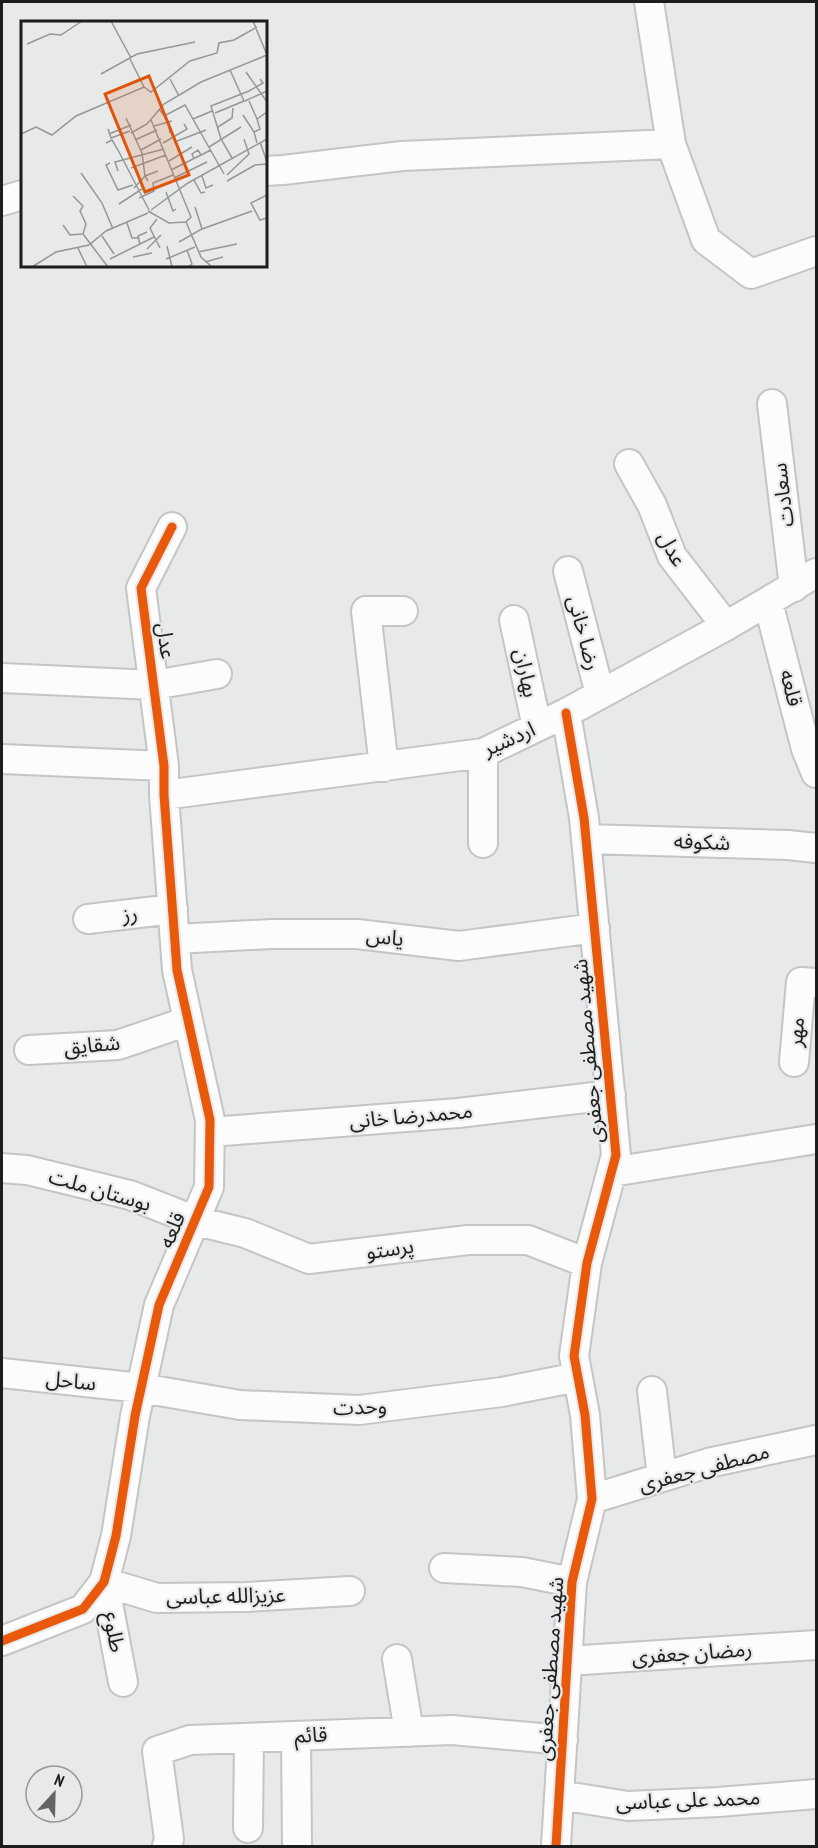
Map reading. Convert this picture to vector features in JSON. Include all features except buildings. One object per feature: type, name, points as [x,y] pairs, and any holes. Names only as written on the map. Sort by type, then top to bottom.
[{"type":"street","points":[[649,2],[670,144],[706,240],[751,274],[816,251]]},
{"type":"street","points":[[267,171],[402,156],[670,144]]},
{"type":"street","points":[[2,201],[21,195]]},
{"type":"street","name":"سعادت","points":[[772,404],[805,580]]},
{"type":"street","name":"عدل","points":[[629,464],[652,505],[672,556],[726,626]]},
{"type":"street","name":"عدل","points":[[164,766],[141,588],[172,526]]},
{"type":"street","name":"رضا خانی","points":[[568,571],[600,694]]},
{"type":"street","name":"اردشیر","points":[[164,795],[483,753],[566,713],[805,580]]},
{"type":"street","name":"قلعه","points":[[768,602],[809,731],[806,749],[816,773]]},
{"type":"street","points":[[384,767],[366,611],[403,611]]},
{"type":"street","name":"بهاران","points":[[514,620],[537,727]]},
{"type":"street","points":[[2,678],[154,685],[217,674]]},
{"type":"street","name":"شهید مصطفی جعفری","points":[[556,1846],[572,1582],[592,1499],[585,1415],[574,1356],[587,1263],[616,1155],[584,818],[566,713]]},
{"type":"street","points":[[483,753],[483,843]]},
{"type":"street","points":[[2,759],[164,766]]},
{"type":"street","name":"قلعه","points":[[2,1641],[83,1609],[104,1582],[116,1536],[141,1388],[159,1305],[209,1187],[210,1120],[177,970],[164,795],[164,766]]},
{"type":"street","name":"شکوفه","points":[[586,839],[788,845],[816,848]]},
{"type":"street","name":"رز","points":[[88,919],[173,909]]},
{"type":"street","name":"یاس","points":[[175,939],[272,934],[357,934],[459,946],[595,928]]},
{"type":"street","name":"مهر","points":[[794,1062],[801,982],[816,983]]},
{"type":"street","name":"شقایق","points":[[29,1050],[118,1046],[188,1021]]},
{"type":"street","name":"محمدرضا خانی","points":[[210,1132],[458,1113],[611,1095]]},
{"type":"street","points":[[612,1172],[816,1139]]},
{"type":"street","name":"بوستان ملت","points":[[2,1168],[27,1170],[130,1195],[196,1221]]},
{"type":"street","name":"پرستو","points":[[196,1221],[245,1233],[309,1259],[468,1240],[528,1240],[587,1263]]},
{"type":"street","name":"ساحل","points":[[2,1373],[141,1388]]},
{"type":"street","name":"وحدت","points":[[141,1388],[240,1405],[359,1410],[502,1392],[578,1377]]},
{"type":"street","points":[[652,1391],[662,1478]]},
{"type":"street","name":"مصطفی جعفری","points":[[592,1499],[708,1463],[816,1440]]},
{"type":"street","points":[[444,1568],[522,1572],[572,1582]]},
{"type":"street","name":"عزیزالله عباسی","points":[[104,1582],[157,1598],[247,1597],[350,1591]]},
{"type":"street","name":"طلوع","points":[[104,1582],[123,1682]]},
{"type":"street","name":"رمضان جعفری","points":[[567,1661],[816,1645]]},
{"type":"street","points":[[397,1659],[409,1732]]},
{"type":"street","name":"قائم","points":[[167,1846],[169,1839],[157,1751],[190,1740],[452,1730],[562,1740]]},
{"type":"street","points":[[296,1736],[297,1846]]},
{"type":"street","points":[[248,1828],[249,1738]]},
{"type":"street","name":"محمد علی عباسی","points":[[559,1795],[628,1806],[719,1802],[816,1794]]},
{"type":"cycle path","points":[[2,1641],[83,1609],[104,1582],[116,1536],[135,1416],[159,1305],[209,1187],[210,1120],[177,970],[164,795],[164,766],[141,588],[172,527]]},
{"type":"cycle path","points":[[556,1846],[572,1582],[592,1499],[585,1415],[574,1356],[587,1263],[616,1155],[584,818],[566,713]]}]
